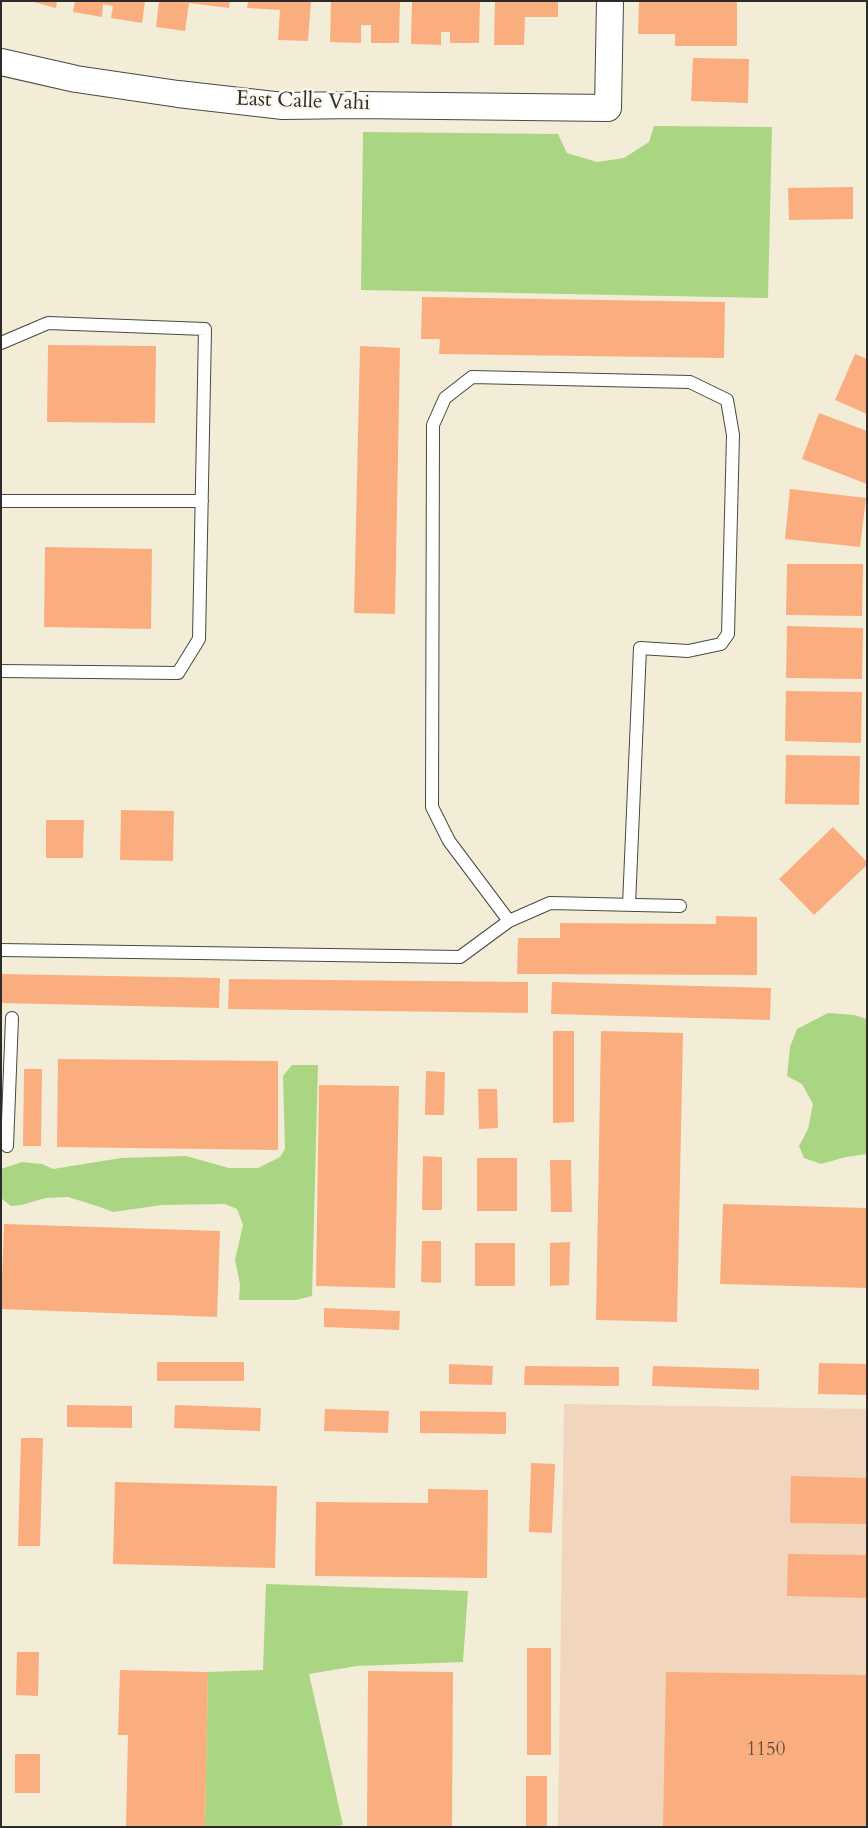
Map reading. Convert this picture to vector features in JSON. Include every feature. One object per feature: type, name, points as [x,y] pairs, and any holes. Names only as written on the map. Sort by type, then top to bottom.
[{"type":"street","name":"East Calle Vahi","points":[[1,62],[76,79],[178,94],[284,106],[608,108],[610,1]]},
{"type":"lane","points":[[1,342],[48,324],[205,329],[199,640],[178,673],[1,672]]},
{"type":"lane","points":[[509,921],[449,841],[432,807],[433,425],[445,398],[472,377],[690,382],[727,400],[733,435],[728,634],[721,644],[688,651],[640,648],[629,905]]},
{"type":"lane","points":[[1,500],[202,501]]},
{"type":"lane","points":[[1,950],[460,957],[509,921],[550,903],[680,906]]},
{"type":"lane","points":[[7,1146],[12,1018]]},
{"type":"shaded area","points":[[564,1404],[867,1409],[867,1827],[558,1827]]},
{"type":"green space","points":[[654,126],[772,127],[768,298],[361,290],[363,132],[558,134],[567,153],[597,162],[624,158],[649,142]]},
{"type":"green space","points":[[828,1013],[854,1015],[867,1019],[867,1154],[846,1157],[821,1164],[804,1158],[799,1146],[808,1129],[813,1104],[802,1084],[787,1076],[790,1047],[797,1029]]},
{"type":"green space","points":[[292,1065],[318,1065],[312,1296],[296,1300],[239,1300],[240,1284],[235,1260],[243,1225],[237,1209],[225,1204],[162,1205],[113,1212],[68,1197],[46,1198],[11,1206],[1,1198],[1,1169],[22,1162],[42,1164],[53,1169],[121,1158],[186,1156],[229,1168],[258,1168],[280,1157],[285,1149],[283,1076]]},
{"type":"green space","points":[[266,1584],[468,1591],[463,1662],[357,1666],[309,1674],[343,1825],[334,1827],[205,1827],[208,1672],[263,1670]]},
{"type":"building","points":[[30,1],[57,1],[56,8]]},
{"type":"building","points":[[75,1],[145,1],[142,23],[111,18],[113,6],[103,4],[102,17],[73,12]]},
{"type":"building","points":[[159,1],[230,1],[229,8],[189,3],[185,31],[156,27]]},
{"type":"building","points":[[248,1],[311,1],[308,41],[278,40],[280,10],[247,8]]},
{"type":"building","points":[[331,1],[400,1],[399,43],[371,43],[371,25],[361,25],[361,43],[330,42]]},
{"type":"building","points":[[412,1],[480,1],[479,43],[450,43],[450,32],[441,32],[441,45],[411,44]]},
{"type":"building","points":[[495,1],[558,1],[558,17],[525,17],[524,45],[494,45]]},
{"type":"building","points":[[639,1],[737,1],[737,46],[675,46],[675,34],[638,34]]},
{"type":"building","points":[[693,58],[749,59],[748,103],[691,101]]},
{"type":"building","points":[[853,187],[853,219],[789,220],[788,188]]},
{"type":"building","points":[[422,297],[725,302],[724,358],[439,354],[440,339],[421,339]]},
{"type":"building","points":[[48,345],[156,346],[155,423],[47,422]]},
{"type":"building","points":[[360,346],[400,348],[395,614],[354,613]]},
{"type":"building","points":[[855,354],[867,359],[867,414],[835,400]]},
{"type":"building","points":[[819,413],[867,431],[867,484],[802,459]]},
{"type":"building","points":[[790,489],[866,498],[860,547],[785,539]]},
{"type":"building","points":[[45,547],[152,549],[151,629],[44,627]]},
{"type":"building","points":[[787,564],[863,564],[862,616],[786,615]]},
{"type":"building","points":[[787,626],[863,628],[862,679],[786,678]]},
{"type":"building","points":[[786,691],[862,692],[861,743],[785,741]]},
{"type":"building","points":[[786,755],[860,756],[859,805],[785,804]]},
{"type":"building","points":[[121,810],[174,811],[173,861],[120,860]]},
{"type":"building","points":[[46,820],[84,820],[83,858],[46,858]]},
{"type":"building","points":[[833,827],[867,862],[867,865],[814,915],[779,879]]},
{"type":"building","points":[[716,916],[757,917],[757,975],[517,974],[518,938],[560,938],[560,923],[716,924]]},
{"type":"building","points":[[1,974],[220,978],[219,1008],[1,1003]]},
{"type":"building","points":[[229,979],[528,982],[528,1013],[228,1009]]},
{"type":"building","points":[[552,982],[771,988],[770,1020],[551,1014]]},
{"type":"building","points":[[553,1031],[574,1031],[574,1122],[553,1123]]},
{"type":"building","points":[[601,1031],[683,1033],[677,1322],[596,1320]]},
{"type":"building","points":[[58,1059],[278,1061],[278,1150],[57,1147]]},
{"type":"building","points":[[24,1069],[42,1069],[41,1146],[23,1146]]},
{"type":"building","points":[[426,1071],[445,1072],[444,1115],[425,1115]]},
{"type":"building","points":[[319,1085],[399,1086],[395,1288],[316,1286]]},
{"type":"building","points":[[478,1089],[497,1089],[498,1128],[479,1129]]},
{"type":"building","points":[[423,1156],[442,1157],[442,1210],[422,1210]]},
{"type":"building","points":[[477,1158],[517,1158],[517,1211],[477,1211]]},
{"type":"building","points":[[550,1160],[571,1160],[572,1212],[551,1212]]},
{"type":"building","points":[[723,1204],[867,1208],[867,1288],[720,1284]]},
{"type":"building","points":[[4,1224],[220,1231],[217,1317],[1,1309]]},
{"type":"building","points":[[422,1241],[441,1241],[441,1283],[421,1282]]},
{"type":"building","points":[[570,1242],[569,1285],[550,1286],[550,1243]]},
{"type":"building","points":[[475,1243],[515,1243],[515,1286],[475,1286]]},
{"type":"building","points":[[324,1308],[400,1311],[399,1330],[324,1327]]},
{"type":"building","points":[[157,1362],[244,1362],[244,1381],[157,1381]]},
{"type":"building","points":[[819,1363],[867,1364],[867,1395],[818,1394]]},
{"type":"building","points":[[449,1364],[493,1366],[492,1385],[449,1384]]},
{"type":"building","points":[[525,1366],[619,1367],[619,1386],[524,1385]]},
{"type":"building","points":[[653,1366],[759,1369],[759,1390],[652,1386]]},
{"type":"building","points":[[67,1405],[132,1406],[132,1428],[67,1427]]},
{"type":"building","points":[[175,1405],[261,1408],[260,1431],[174,1428]]},
{"type":"building","points":[[325,1409],[389,1411],[388,1433],[324,1431]]},
{"type":"building","points":[[420,1411],[506,1412],[506,1434],[420,1433]]},
{"type":"building","points":[[21,1438],[43,1438],[40,1546],[18,1546]]},
{"type":"building","points":[[531,1463],[555,1464],[552,1533],[529,1532]]},
{"type":"building","points":[[791,1476],[867,1478],[867,1524],[790,1523]]},
{"type":"building","points":[[115,1482],[277,1486],[275,1568],[113,1564]]},
{"type":"building","points":[[428,1489],[488,1490],[487,1578],[315,1576],[316,1502],[428,1503]]},
{"type":"building","points":[[788,1554],[867,1555],[867,1598],[787,1596]]},
{"type":"building","points":[[527,1648],[551,1648],[551,1755],[527,1755]]},
{"type":"building","points":[[17,1652],[39,1652],[38,1696],[16,1695]]},
{"type":"building","points":[[120,1670],[208,1672],[205,1827],[126,1827],[128,1735],[118,1735]]},
{"type":"building","points":[[368,1671],[453,1672],[452,1827],[367,1827]]},
{"type":"building","points":[[666,1672],[867,1675],[867,1827],[663,1827]]},
{"type":"building","points":[[15,1754],[40,1754],[40,1793],[15,1793]]},
{"type":"building","points":[[526,1776],[547,1776],[547,1827],[526,1827]]}]
